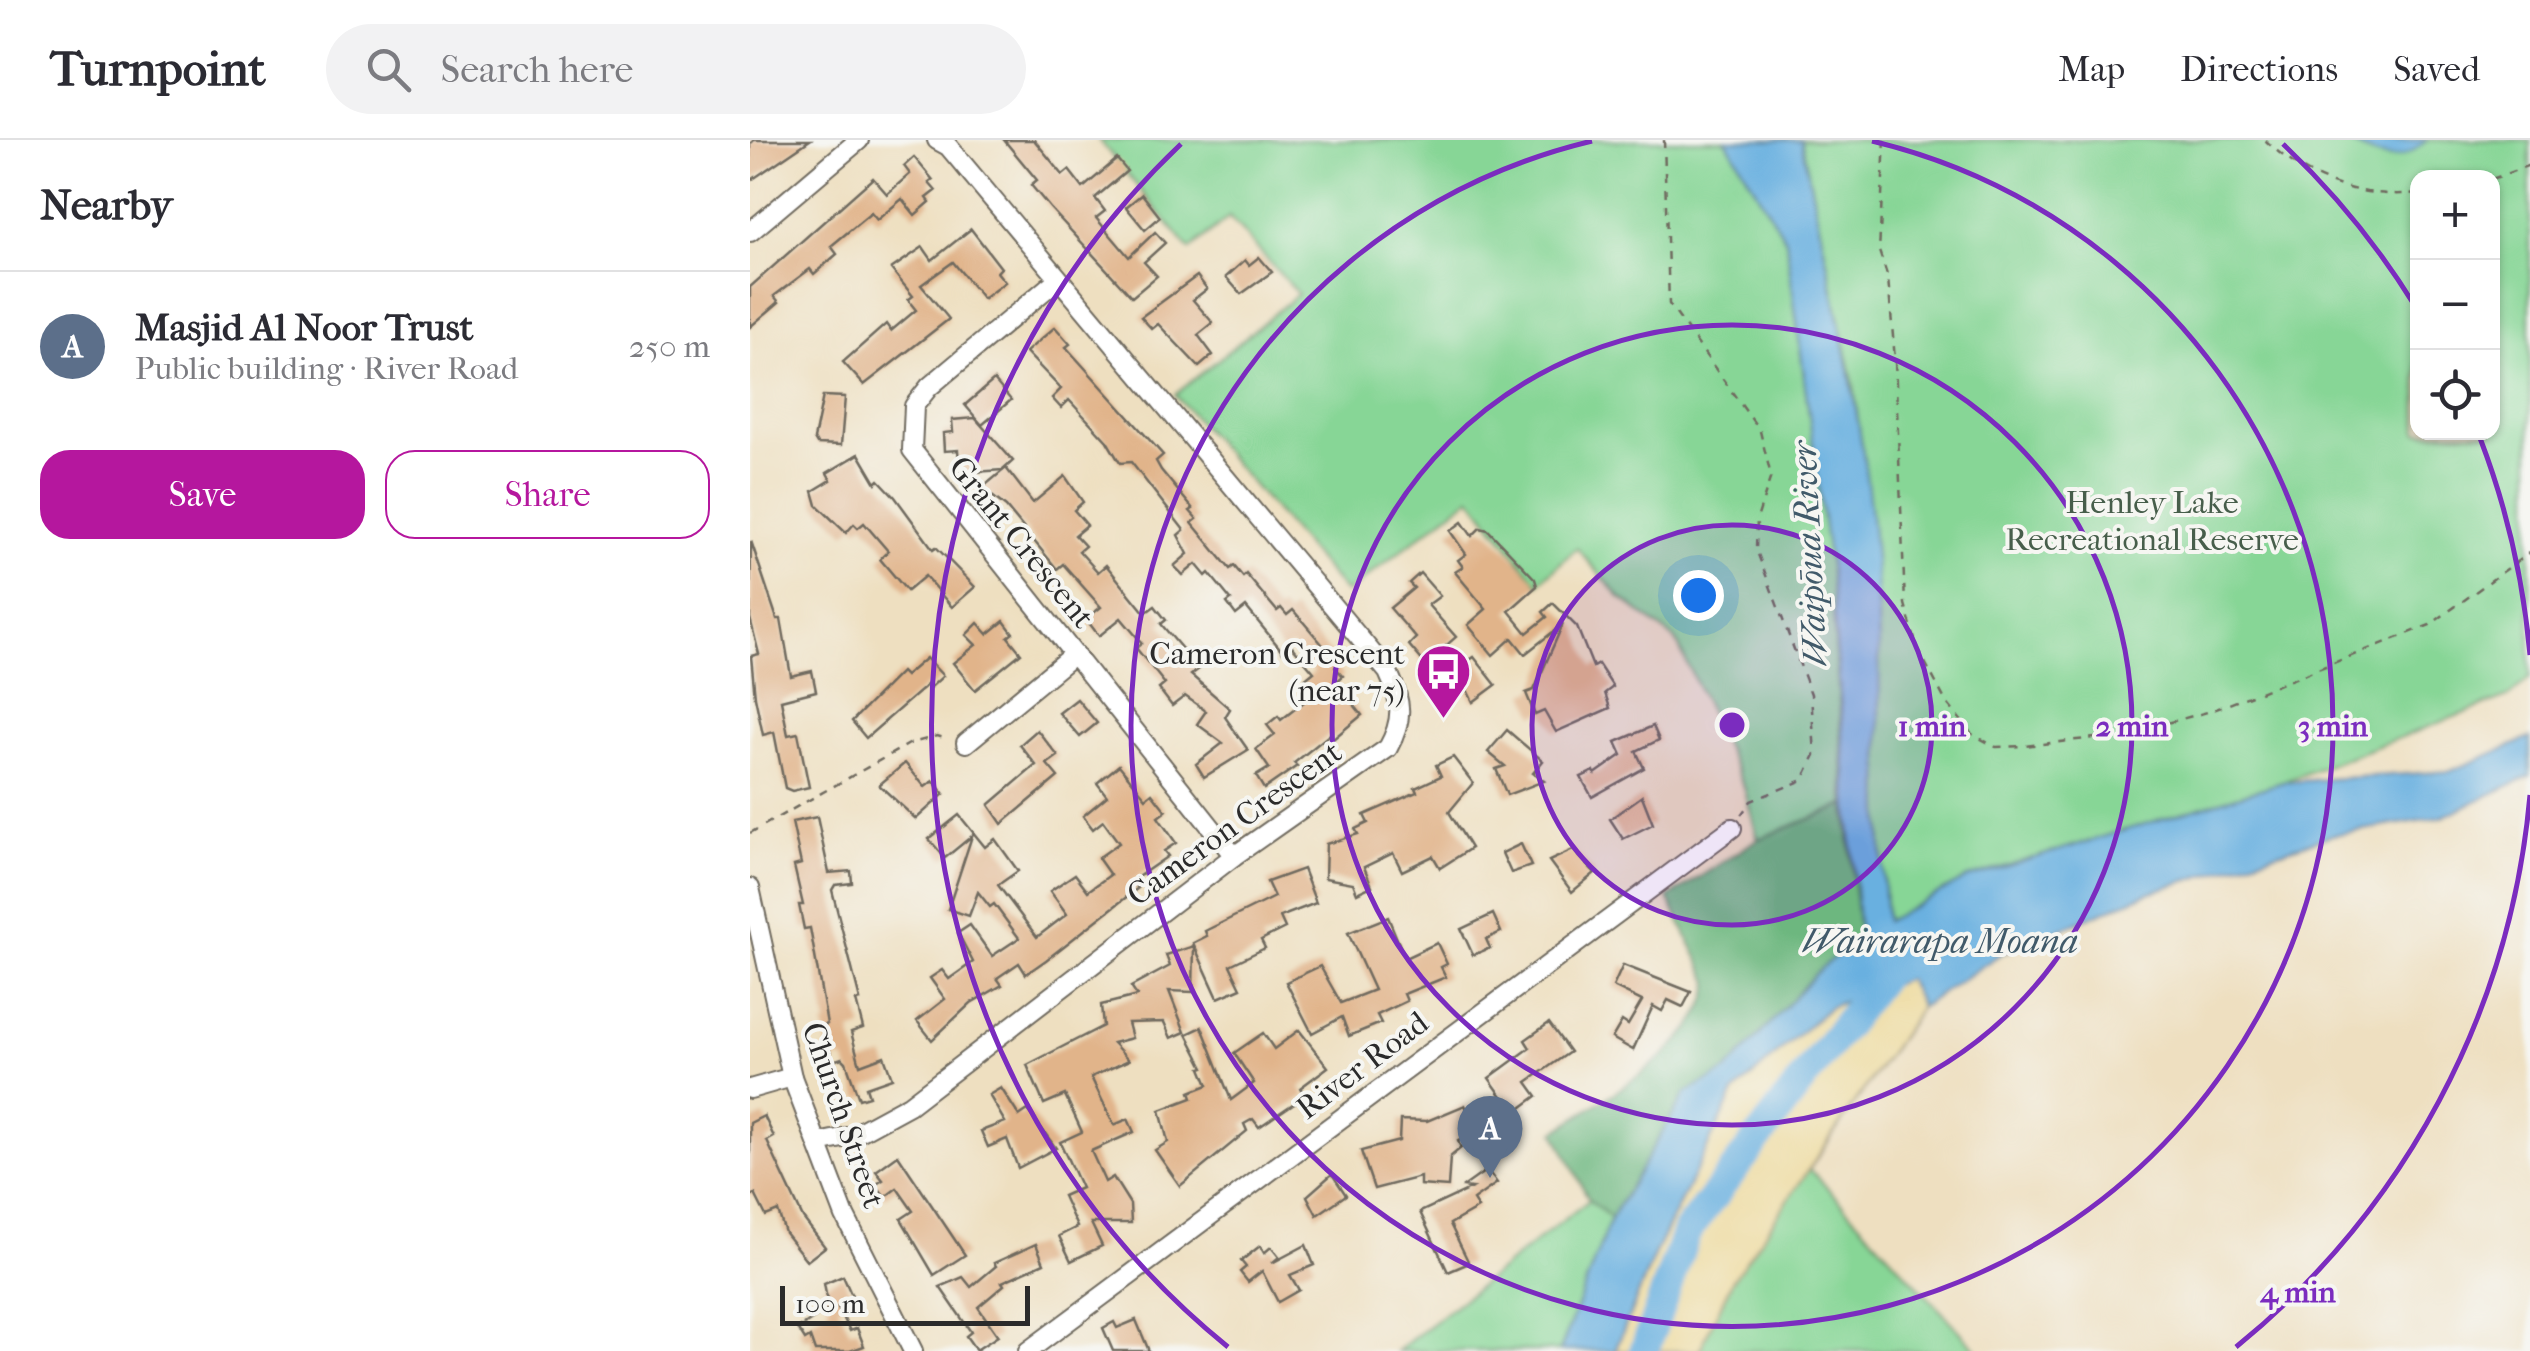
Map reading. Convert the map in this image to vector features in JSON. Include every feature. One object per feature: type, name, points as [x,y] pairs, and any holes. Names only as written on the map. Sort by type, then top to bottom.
[{"type":"street","points":[[750,232],[859,140]]},
{"type":"street","name":"Cameron Crescent","points":[[818,1143],[852,1136],[910,1106],[1234,856],[1388,748],[1400,726],[1401,700],[1388,672],[948,146],[938,140]]},
{"type":"street","name":"Grant Crescent","points":[[1058,279],[929,386],[914,406],[912,450],[1234,856]]},
{"type":"street","points":[[966,743],[1074,654]]},
{"type":"street","name":"River Road","points":[[1028,1351],[1732,828]]},
{"type":"street","name":"Church Street","points":[[750,888],[792,1076],[845,1216],[913,1351]]},
{"type":"street","points":[[750,1089],[792,1076]]},
{"type":"path","points":[[1664,140],[1669,304],[1760,431],[1771,476],[1757,518],[1756,549],[1811,694],[1815,755],[1802,780],[1751,801],[1732,828]]},
{"type":"path","points":[[1885,140],[1879,252],[1888,278],[1896,374],[1906,604],[1918,647],[1946,702],[1972,734],[1996,747],[2024,746],[2122,735],[2211,711],[2430,625],[2530,552]]},
{"type":"path","points":[[2265,140],[2282,156],[2349,192],[2381,197],[2410,195]]},
{"type":"path","points":[[2500,177],[2530,165]]},
{"type":"path","points":[[750,834],[909,744],[936,736],[966,743]]},
{"type":"green space","points":[[1099,140],[1726,140],[1786,240],[1831,580],[1846,805],[1758,839],[1744,787],[1676,640],[1619,596],[1577,548],[1538,584],[1471,497],[1346,593],[1175,395],[1298,294],[1229,217],[1190,250]]},
{"type":"green space","name":"Henley Lake Recreational Reserve","points":[[1801,140],[2530,140],[2530,678],[2510,696],[2283,782],[1968,878],[1886,921],[1878,781],[1875,559],[1854,386]]},
{"type":"green space","points":[[1846,805],[1859,936],[1817,972],[1727,1071],[1686,1094],[1611,1218],[1589,1200],[1555,1132],[1649,1068],[1690,1028],[1704,1005],[1710,982],[1668,898],[1758,839]]},
{"type":"green space","points":[[1809,1168],[1978,1351],[1699,1351],[1732,1281]]},
{"type":"green space","points":[[1589,1200],[1611,1218],[1560,1351],[1397,1351]]},
{"type":"sand","points":[[1908,979],[1921,1007],[1732,1281],[1699,1351],[1615,1351],[1656,1251],[1734,1093],[1829,1007]]},
{"type":"water","name":"Wairarapa Moana","points":[[1726,140],[1801,140],[1834,296],[1863,452],[1875,557],[1886,921],[1968,878],[2283,782],[2451,771],[2530,738],[2530,776],[2442,817],[2332,835],[2148,893],[2002,953],[1921,1007],[1907,979],[1829,1007],[1734,1093],[1656,1251],[1615,1351],[1560,1351],[1611,1218],[1686,1093],[1727,1071],[1817,972],[1859,936],[1831,580],[1786,240]]},
{"type":"water","points":[[2343,140],[2426,140],[2406,154],[2386,157]]},
{"type":"building","points":[[754,140],[810,140],[750,181],[750,144]]},
{"type":"building","points":[[1004,140],[1034,140],[1063,175],[1069,170],[1083,188],[1117,159],[1127,171],[1095,198],[1105,211],[1096,218],[1129,257],[1155,232],[1165,243],[1144,262],[1157,276],[1132,297],[1031,185],[1037,180]]},
{"type":"building","points":[[914,157],[933,180],[929,183],[936,191],[927,198],[930,202],[915,215],[902,199],[877,220],[871,213],[831,246],[837,254],[814,274],[810,269],[774,296],[779,302],[750,327],[750,287],[873,178],[887,194],[910,174],[904,166]]},
{"type":"building","points":[[1142,194],[1160,217],[1145,230],[1126,207]]},
{"type":"building","points":[[971,229],[1001,268],[997,272],[1005,282],[983,299],[953,262],[921,285],[949,319],[864,385],[843,362],[886,324],[891,331],[916,310],[908,300],[913,296],[891,269],[923,247],[932,260]]},
{"type":"building","points":[[1259,257],[1272,272],[1241,294],[1226,277],[1245,260],[1249,265]]},
{"type":"building","points":[[1197,276],[1207,289],[1193,300],[1213,323],[1198,335],[1213,355],[1199,367],[1158,324],[1152,329],[1141,317]]},
{"type":"building","points":[[1055,327],[1070,344],[1066,347],[1163,455],[1156,461],[1193,509],[1190,511],[1197,519],[1192,523],[1230,569],[1234,566],[1243,577],[1246,574],[1277,611],[1281,608],[1287,615],[1293,610],[1339,664],[1335,667],[1343,676],[1336,682],[1362,715],[1333,739],[1329,735],[1294,763],[1297,766],[1264,789],[1256,776],[1269,768],[1256,749],[1275,735],[1267,725],[1278,716],[1281,720],[1314,694],[1303,681],[1314,672],[1292,646],[1283,652],[1246,607],[1236,615],[1227,603],[1231,600],[1209,573],[1206,576],[1196,564],[1183,575],[1174,566],[1188,554],[1178,535],[1184,530],[1131,462],[1120,463],[1107,441],[1069,400],[1061,408],[1052,398],[1061,389],[1026,352]]},
{"type":"building","points":[[994,380],[1011,400],[982,425],[965,405]]},
{"type":"building","points":[[823,396],[845,397],[841,445],[817,444],[814,439]]},
{"type":"building","points":[[975,418],[1013,461],[1003,470],[960,473],[958,450],[944,451],[943,433],[953,432],[952,420]]},
{"type":"building","points":[[859,454],[876,483],[879,480],[895,497],[933,549],[936,547],[975,587],[952,607],[925,576],[907,591],[880,559],[888,551],[864,523],[858,528],[854,524],[846,533],[817,505],[813,491],[831,480],[827,473]]},
{"type":"building","points":[[1006,468],[1033,503],[1065,476],[1083,502],[1074,510],[1087,525],[1075,535],[1085,546],[1079,551],[1098,572],[1106,565],[1145,613],[1155,606],[1166,620],[1161,624],[1199,669],[1191,675],[1230,709],[1225,717],[1248,750],[1204,777],[1196,764],[1223,743],[1197,724],[1206,711],[1185,696],[1172,706],[1159,689],[1165,684],[1136,648],[1142,643],[1121,618],[1099,636],[1086,619],[1101,607],[1063,564],[1057,569],[1006,507],[982,488]]},
{"type":"building","points":[[1462,522],[1472,536],[1480,528],[1488,530],[1535,579],[1537,586],[1509,611],[1527,633],[1547,617],[1543,612],[1553,603],[1577,627],[1593,667],[1598,664],[1613,687],[1605,693],[1610,708],[1556,732],[1544,711],[1535,715],[1526,693],[1534,690],[1563,624],[1525,654],[1512,638],[1493,655],[1468,625],[1486,609],[1455,572],[1463,567],[1458,560],[1466,554],[1450,531]]},
{"type":"building","points":[[751,541],[777,619],[781,619],[791,676],[812,671],[816,691],[781,700],[788,735],[798,733],[809,787],[792,791],[785,788],[774,732],[763,735],[755,697],[751,656],[759,654],[750,618]]},
{"type":"building","points":[[1420,573],[1440,596],[1428,605],[1456,637],[1425,664],[1409,645],[1416,638],[1390,608],[1414,588],[1409,583]]},
{"type":"building","points":[[1004,621],[1013,633],[1008,637],[1021,653],[975,690],[953,663],[976,645],[966,635],[978,623],[988,634]]},
{"type":"building","points":[[1474,657],[1496,685],[1473,702],[1457,669]]},
{"type":"building","points":[[926,658],[943,676],[931,687],[928,684],[866,738],[852,721],[901,672],[905,676]]},
{"type":"building","points":[[1077,699],[1097,723],[1080,737],[1059,713]]},
{"type":"building","points":[[1653,726],[1659,740],[1636,751],[1644,768],[1592,797],[1581,777],[1594,771],[1595,774],[1622,755],[1616,742]]},
{"type":"building","points":[[1037,730],[1058,756],[1047,764],[1058,777],[1002,824],[989,805],[1036,765],[1020,745]]},
{"type":"building","points":[[1507,730],[1543,761],[1533,773],[1544,781],[1507,795],[1496,769],[1505,766],[1488,752]]},
{"type":"building","points":[[1453,757],[1473,783],[1449,812],[1471,848],[1440,868],[1433,856],[1402,871],[1393,853],[1364,867],[1372,886],[1357,893],[1353,883],[1325,878],[1326,844],[1358,834],[1355,829],[1368,823],[1364,815],[1417,792],[1415,788],[1441,776],[1436,765]]},
{"type":"building","points":[[905,763],[925,787],[933,781],[944,794],[916,819],[879,785]]},
{"type":"building","points":[[1119,765],[1146,798],[1152,793],[1166,811],[1158,817],[1176,843],[1164,851],[1168,856],[1132,881],[1138,888],[1046,960],[1026,974],[1019,963],[997,978],[1002,985],[971,1003],[932,1040],[917,1021],[945,999],[930,978],[942,970],[949,979],[973,962],[958,933],[970,925],[992,956],[1019,938],[994,904],[990,907],[978,892],[969,916],[948,909],[972,836],[945,858],[929,839],[959,815],[985,847],[995,839],[1018,871],[998,885],[1037,937],[1067,914],[1050,891],[1075,874],[1088,891],[1110,875],[1098,858],[1119,843],[1103,821],[1093,829],[1083,816],[1107,796],[1097,783]]},
{"type":"building","points":[[1642,796],[1653,824],[1623,839],[1610,819]]},
{"type":"building","points":[[817,817],[829,873],[851,871],[852,883],[835,885],[832,890],[860,1000],[856,1001],[863,1028],[851,1032],[860,1065],[884,1056],[892,1078],[866,1087],[869,1096],[859,1099],[846,1062],[842,1058],[833,1061],[823,1025],[827,1024],[810,928],[804,929],[799,905],[803,905],[794,866],[801,864],[792,822]]},
{"type":"building","points":[[1521,844],[1531,866],[1511,873],[1502,853]]},
{"type":"building","points":[[1573,850],[1595,873],[1572,892],[1549,861]]},
{"type":"building","points":[[1303,869],[1316,903],[1280,917],[1285,928],[1261,940],[1265,948],[1230,965],[1241,988],[1218,998],[1193,943],[1207,936],[1205,931],[1274,897],[1267,882]]},
{"type":"building","points":[[1493,914],[1501,932],[1486,939],[1490,948],[1473,955],[1461,929]]},
{"type":"building","points":[[1388,917],[1405,958],[1437,943],[1447,964],[1441,967],[1446,977],[1404,994],[1407,1001],[1377,1015],[1381,1023],[1349,1036],[1342,1017],[1312,1033],[1286,982],[1320,966],[1341,1003],[1374,990],[1348,933]]},
{"type":"building","points":[[1194,946],[1193,992],[1169,991],[1185,1032],[1171,1038],[1164,1022],[1128,1023],[1132,1038],[1113,1043],[1129,1060],[1091,1077],[1114,1125],[1128,1119],[1134,1132],[1091,1151],[1105,1182],[1113,1177],[1130,1204],[1131,1223],[1091,1223],[1102,1246],[1071,1261],[1059,1236],[1077,1227],[1063,1196],[1081,1188],[1060,1142],[1082,1132],[1065,1095],[1044,1104],[1027,1065],[1103,1026],[1101,1005],[1137,996],[1131,987],[1170,966],[1166,955]]},
{"type":"building","points":[[1623,965],[1691,992],[1683,1007],[1668,1000],[1662,1011],[1653,1006],[1633,1050],[1612,1038],[1622,1021],[1628,1025],[1642,1001],[1613,987]]},
{"type":"building","points":[[1549,1023],[1570,1052],[1527,1082],[1537,1096],[1514,1113],[1489,1078],[1530,1048],[1525,1040]]},
{"type":"building","points":[[1202,1027],[1231,1100],[1254,1083],[1234,1053],[1263,1033],[1274,1049],[1299,1030],[1328,1067],[1300,1088],[1306,1095],[1259,1127],[1253,1119],[1244,1124],[1247,1131],[1180,1186],[1155,1150],[1168,1142],[1160,1110],[1192,1098],[1190,1092],[1208,1085],[1201,1068],[1204,1067],[1187,1034]]},
{"type":"building","points":[[1001,1088],[1019,1116],[1028,1110],[1056,1148],[1018,1168],[1007,1139],[988,1147],[981,1131],[1005,1122],[989,1095]]},
{"type":"building","points":[[1465,1105],[1478,1131],[1458,1141],[1461,1148],[1450,1157],[1448,1187],[1420,1185],[1420,1177],[1374,1189],[1361,1151],[1399,1141],[1400,1120],[1427,1121]]},
{"type":"building","points":[[764,1116],[774,1137],[767,1141],[803,1218],[825,1247],[807,1261],[785,1233],[778,1211],[766,1216],[755,1194],[750,1197],[750,1123]]},
{"type":"building","points":[[898,1155],[965,1255],[934,1275],[901,1219],[913,1211],[897,1188],[885,1197],[875,1185],[883,1180],[876,1171]]},
{"type":"building","points":[[1487,1170],[1497,1183],[1473,1200],[1478,1208],[1450,1224],[1469,1263],[1448,1272],[1420,1212],[1472,1188],[1463,1187]]},
{"type":"building","points":[[1332,1174],[1346,1195],[1317,1215],[1307,1196]]},
{"type":"building","points":[[1036,1244],[1044,1263],[1002,1282],[1004,1285],[978,1307],[998,1336],[976,1350],[966,1336],[971,1332],[940,1287],[963,1277],[971,1287],[996,1266],[994,1263]]},
{"type":"building","points":[[1306,1245],[1314,1265],[1290,1275],[1299,1290],[1278,1302],[1262,1271],[1248,1282],[1240,1272],[1246,1267],[1241,1261],[1260,1246],[1264,1253],[1271,1247],[1279,1257],[1272,1263]]},
{"type":"building","points":[[843,1276],[852,1296],[838,1307],[850,1331],[857,1328],[864,1346],[850,1351],[815,1351],[810,1337],[805,1340],[798,1329],[829,1309],[824,1284]]},
{"type":"building","points":[[1136,1320],[1149,1351],[1113,1351],[1103,1328],[1114,1322],[1117,1328]]},
{"type":"waterway","points":[[1644,1351],[1687,1231],[1886,971],[1895,967]]},
{"type":"place","name":"Cameron Crescent (near 75)","points":[[1444,720]]},
{"type":"place","name":"Masjid Al Noor Trust","points":[[1490,1178]]},
{"type":"water label","name":"Waipōua River","points":[[1809,554]]}]
